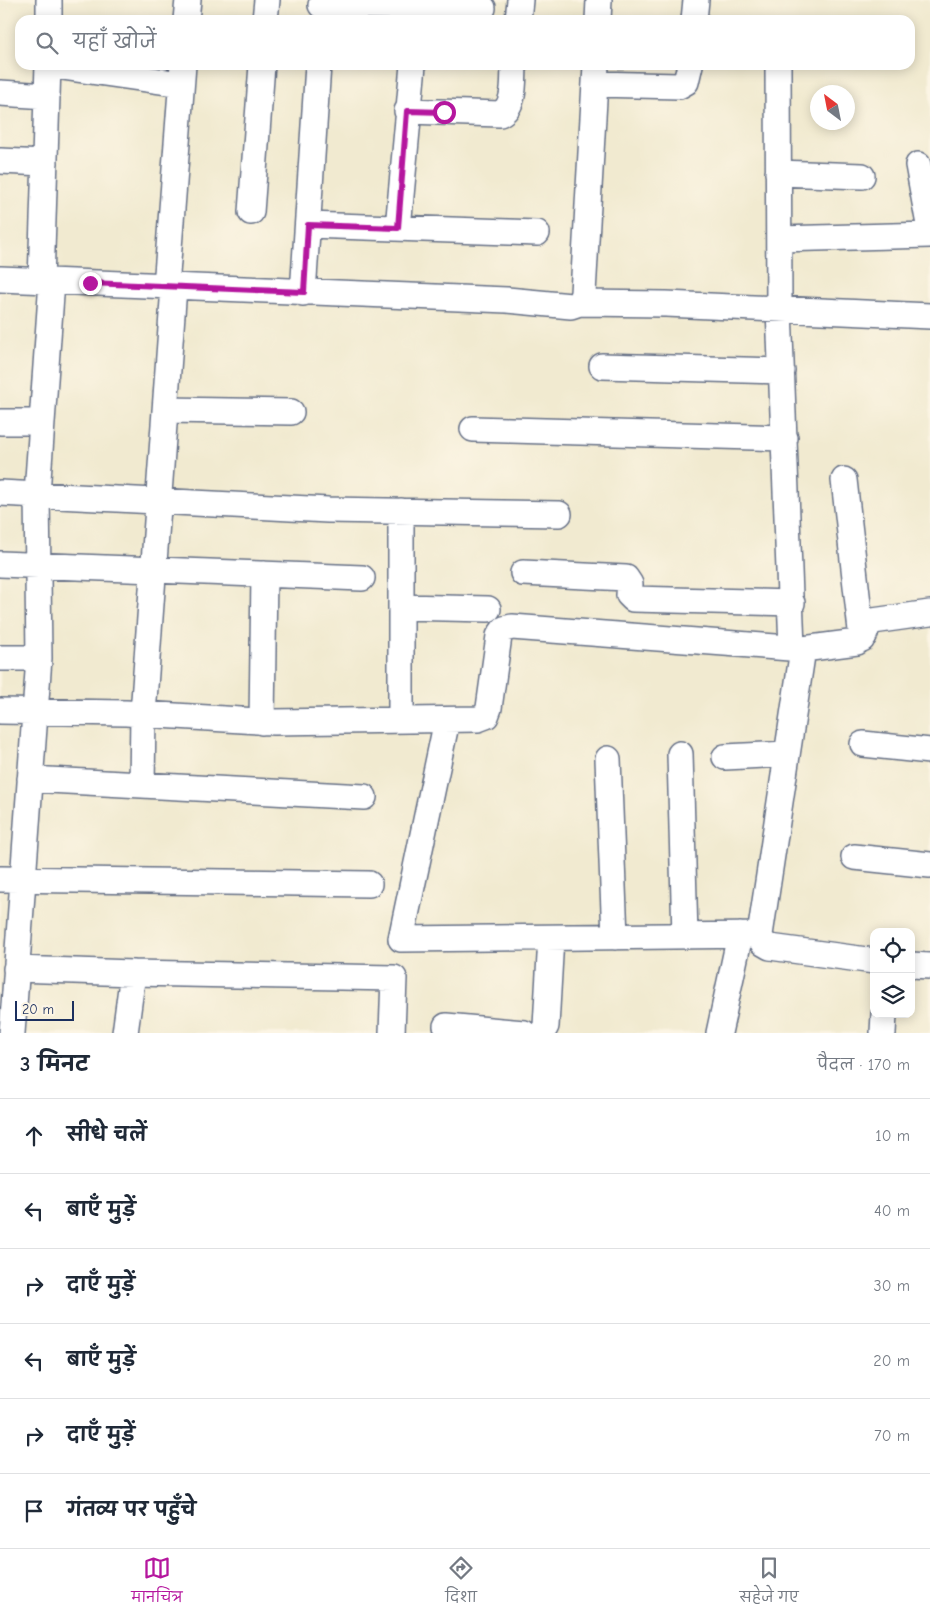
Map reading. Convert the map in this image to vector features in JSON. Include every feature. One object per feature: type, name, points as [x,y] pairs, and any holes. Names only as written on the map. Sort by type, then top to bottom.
[{"type":"street","points":[[49,0],[49,15]]},
{"type":"street","points":[[186,15],[188,0]]},
{"type":"street","points":[[266,15],[267,0]]},
{"type":"street","points":[[518,15],[520,0]]},
{"type":"street","points":[[598,15],[599,0]]},
{"type":"street","points":[[694,15],[696,0]]},
{"type":"street","points":[[321,8],[482,8]]},
{"type":"street","points":[[8,1023],[11,955],[11,878],[30,779],[39,658],[37,494],[42,422],[46,281],[45,163],[48,70]]},
{"type":"street","points":[[122,70],[182,74],[170,287],[166,410],[143,714],[142,785]]},
{"type":"street","points":[[251,212],[262,70]]},
{"type":"street","points":[[304,292],[318,70]]},
{"type":"street","points":[[398,228],[407,111],[412,70]]},
{"type":"street","points":[[407,111],[500,114],[507,111],[511,104],[514,70]]},
{"type":"street","points":[[580,303],[583,293],[595,75],[679,86],[686,82],[690,70]]},
{"type":"street","points":[[719,1033],[750,935],[787,754],[798,648],[792,603],[779,309],[778,70]]},
{"type":"street","points":[[0,93],[47,96]]},
{"type":"street","points":[[0,161],[45,163]]},
{"type":"street","points":[[918,165],[930,230]]},
{"type":"street","points":[[778,172],[862,176]]},
{"type":"street","points":[[308,225],[537,234]]},
{"type":"street","points":[[779,239],[930,234]]},
{"type":"street","points":[[0,278],[170,287],[507,300],[571,306],[580,303],[666,304],[930,316]]},
{"type":"street","points":[[602,366],[782,371]]},
{"type":"street","points":[[166,410],[291,412]]},
{"type":"street","points":[[0,422],[42,422]]},
{"type":"street","points":[[473,430],[785,438]]},
{"type":"street","points":[[844,480],[862,639]]},
{"type":"street","points":[[0,493],[328,510],[559,514]]},
{"type":"street","points":[[402,511],[402,720]]},
{"type":"street","points":[[0,564],[362,578]]},
{"type":"street","points":[[523,573],[626,578],[630,584],[629,595],[633,599],[792,603]]},
{"type":"street","points":[[262,722],[264,574]]},
{"type":"street","points":[[401,607],[488,608]]},
{"type":"street","points":[[0,711],[143,714],[262,722],[478,719],[486,716],[490,708],[499,636],[504,629],[512,627],[798,648],[857,642],[862,639],[868,625],[873,621],[930,613]]},
{"type":"street","points":[[0,658],[39,658]]},
{"type":"street","points":[[392,1033],[394,978],[447,720]]},
{"type":"street","points":[[864,744],[930,750]]},
{"type":"street","points":[[680,754],[685,936]]},
{"type":"street","points":[[725,757],[787,754]]},
{"type":"street","points":[[608,758],[615,937]]},
{"type":"street","points":[[30,779],[364,797]]},
{"type":"street","points":[[854,857],[930,865]]},
{"type":"street","points":[[11,878],[370,884]]},
{"type":"street","points":[[401,939],[750,935],[770,947],[870,960]]},
{"type":"street","points":[[542,1033],[546,1026],[551,938]]},
{"type":"street","points":[[11,955],[133,973],[394,978]]},
{"type":"street","points":[[915,964],[930,966]]},
{"type":"street","points":[[125,1033],[133,973]]},
{"type":"street","points":[[883,1033],[884,1018]]},
{"type":"street","points":[[446,1026],[524,1033]]},
{"type":"route","points":[[90,283],[304,292],[308,225],[398,228],[407,111],[444,112]]}]
